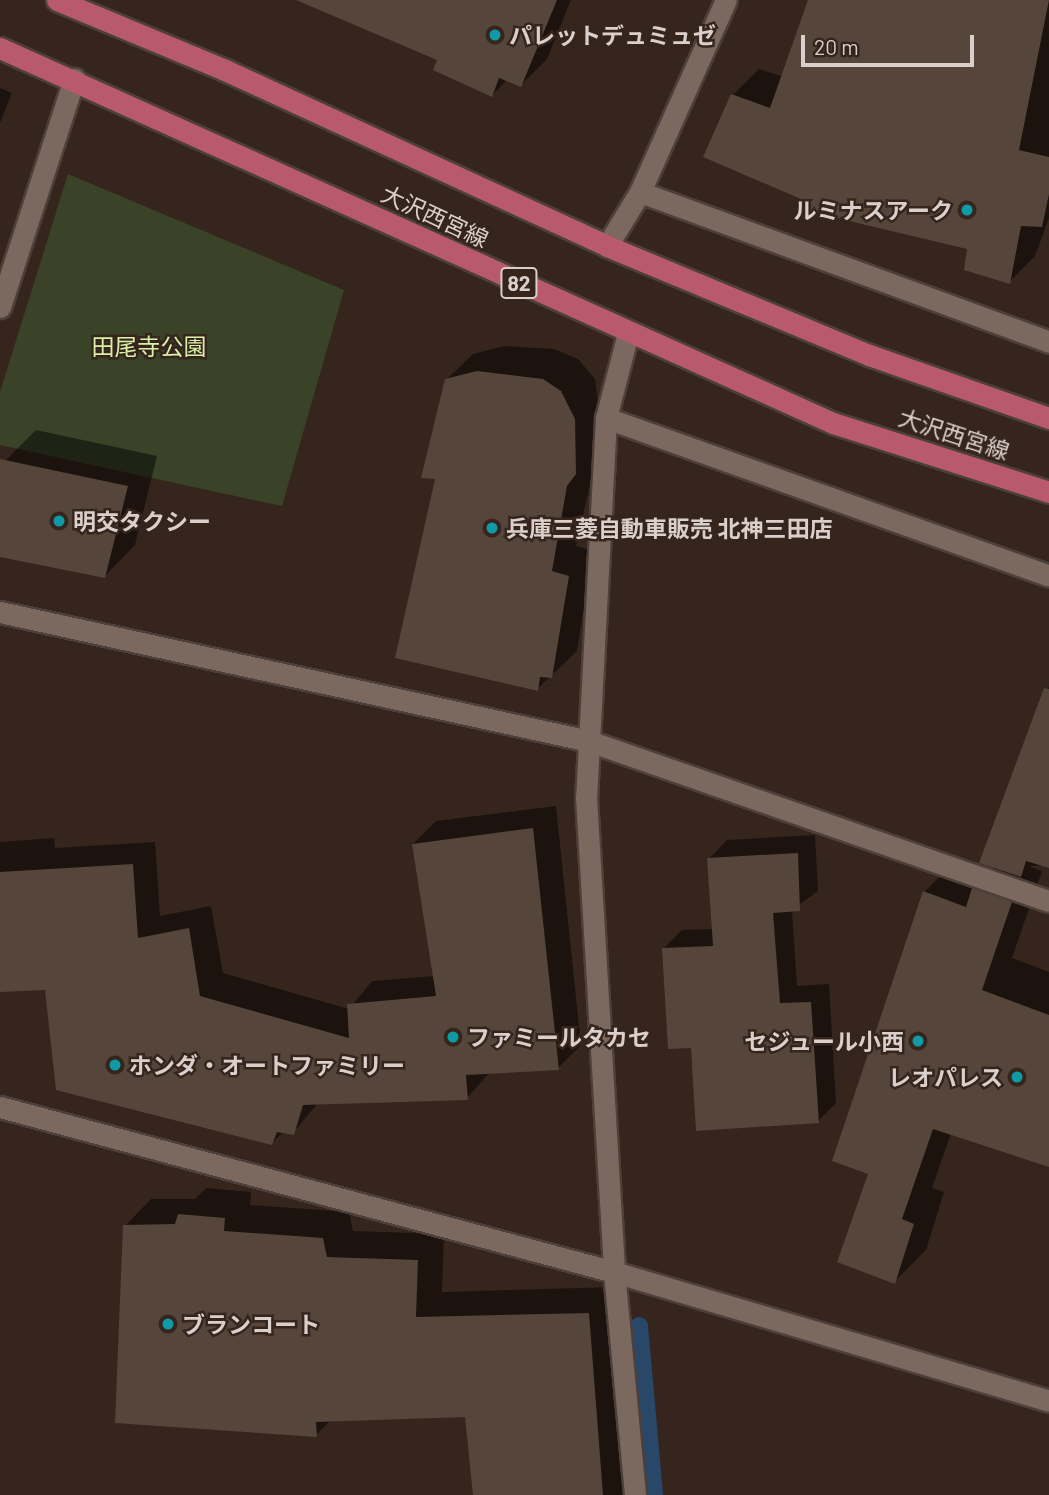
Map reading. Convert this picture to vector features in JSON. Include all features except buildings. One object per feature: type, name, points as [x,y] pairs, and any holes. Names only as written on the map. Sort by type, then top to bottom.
[{"type":"main road","name":"大沢西宮線","points":[[57,0],[225,70],[607,246],[869,355],[1049,418]]},
{"type":"main road","name":"大沢西宮線","points":[[0,48],[74,79],[628,333],[833,423],[1049,492]]},
{"type":"street","points":[[607,246],[640,192],[726,0]]},
{"type":"street","points":[[0,307],[74,79]]},
{"type":"street","points":[[640,192],[1049,342]]},
{"type":"street","points":[[628,333],[606,418],[586,797],[614,1272],[635,1495]]},
{"type":"street","points":[[606,418],[1049,576]]},
{"type":"street","points":[[0,612],[589,741],[1049,901]]},
{"type":"street","points":[[0,1107],[614,1272],[1049,1401]]},
{"type":"green space","name":"田尾寺公園","points":[[68,174],[344,290],[282,506],[0,445],[0,392]]},
{"type":"waterway","points":[[639,1326],[654,1495]]},
{"type":"place","name":"パレットデュミュゼ","points":[[495,35]]},
{"type":"place","name":"ルミナスアーク","points":[[967,210]]},
{"type":"place","name":"明交タクシー","points":[[59,521]]},
{"type":"place","name":"兵庫三菱自動車販売 北神三田店","points":[[492,528]]},
{"type":"place","name":"ファミールタカセ","points":[[453,1037]]},
{"type":"place","name":"セジュール小西","points":[[918,1041]]},
{"type":"place","name":"ホンダ・オートファミリー","points":[[115,1065]]},
{"type":"place","name":"レオパレス","points":[[1017,1077]]},
{"type":"place","name":"ブランコート","points":[[168,1324]]}]
